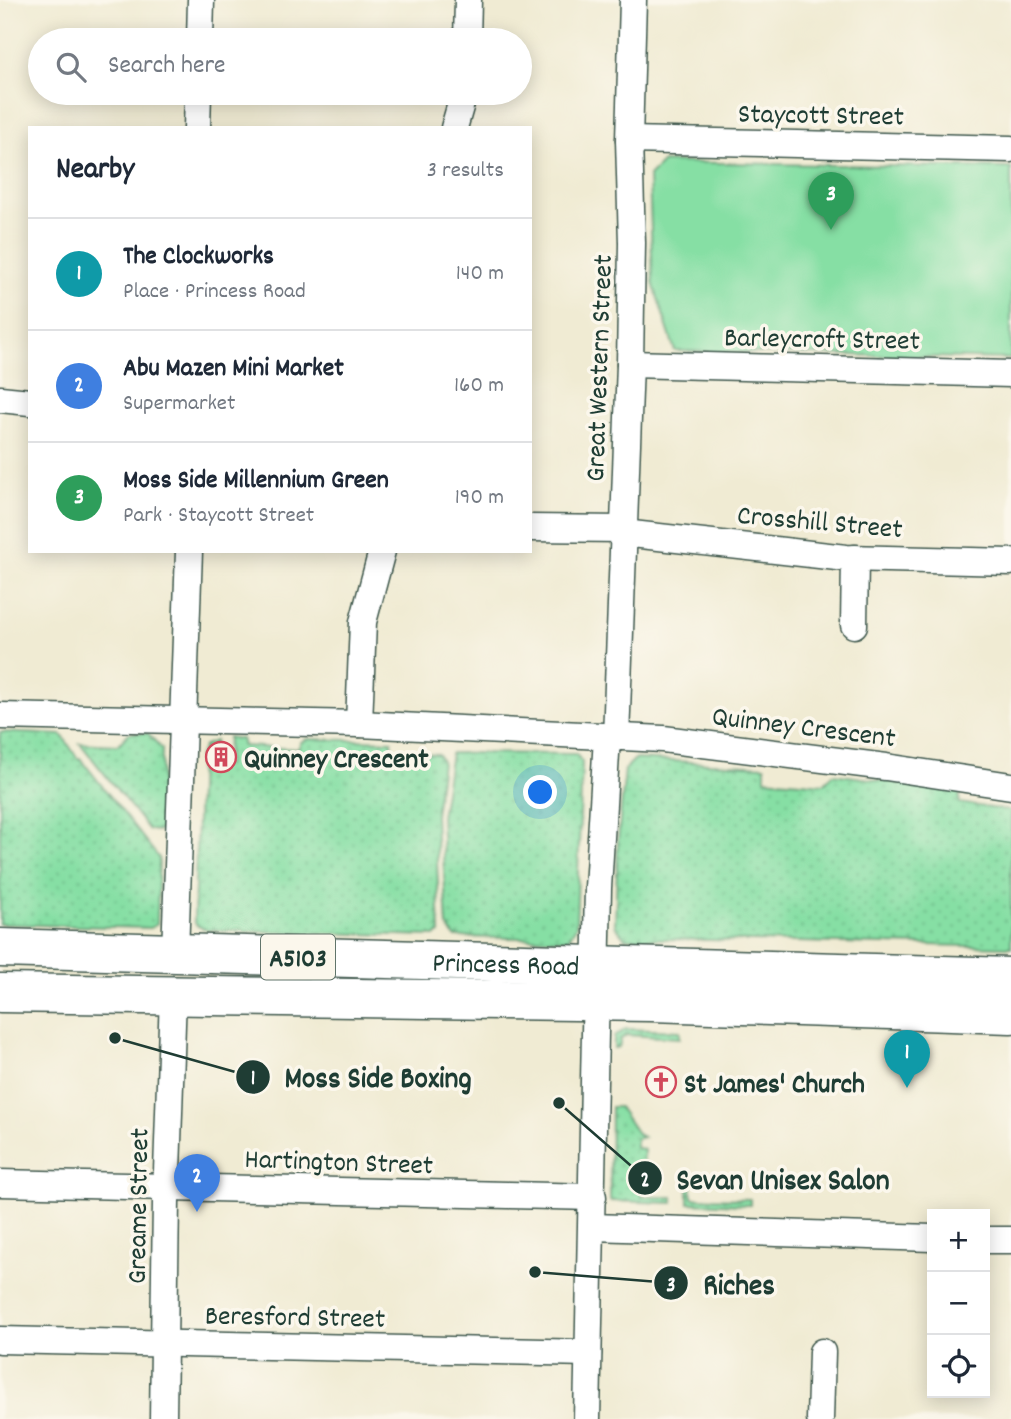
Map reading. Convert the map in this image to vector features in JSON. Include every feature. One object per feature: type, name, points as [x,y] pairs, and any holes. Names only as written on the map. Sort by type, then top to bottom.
[{"type":"highway","name":"Princess Road","points":[[0,948],[1011,976]]},
{"type":"highway","name":"Princess Road","points":[[0,993],[596,1002],[1011,1014]]},
{"type":"street","points":[[200,28],[201,0]]},
{"type":"street","points":[[467,28],[468,0]]},
{"type":"street","name":"Great Western Street","points":[[587,1419],[600,816],[612,737],[630,364],[632,243],[629,140],[633,0]]},
{"type":"street","points":[[197,126],[198,105]]},
{"type":"street","points":[[455,126],[461,105]]},
{"type":"street","name":"Staycott Street","points":[[629,140],[1011,149]]},
{"type":"street","name":"Barleycroft Street","points":[[630,364],[1011,374]]},
{"type":"street","points":[[0,399],[28,402]]},
{"type":"street","name":"Crosshill Street","points":[[532,528],[623,531],[855,558],[1011,562]]},
{"type":"street","points":[[175,953],[188,553]]},
{"type":"street","points":[[359,724],[363,622],[381,553]]},
{"type":"street","points":[[854,625],[855,558]]},
{"type":"street","name":"Quinney Crescent","points":[[0,716],[359,724],[663,739],[1011,786]]},
{"type":"street","name":"Greame Street","points":[[163,1419],[166,1187],[173,995]]},
{"type":"street","name":"Hartington Street","points":[[0,1183],[593,1197]]},
{"type":"street","points":[[592,1227],[927,1238]]},
{"type":"street","points":[[990,1240],[1011,1240]]},
{"type":"street","name":"Beresford Street","points":[[0,1340],[588,1353]]},
{"type":"street","points":[[820,1419],[822,1352]]},
{"type":"green space","points":[[663,162],[1011,168],[1011,359],[675,351],[653,283],[649,176]]},
{"type":"green space","points":[[0,732],[62,735],[78,759],[80,758],[159,858],[157,924],[150,928],[0,924]]},
{"type":"green space","points":[[129,733],[148,733],[162,749],[160,831],[149,830],[80,743],[118,745]]},
{"type":"green space","points":[[228,737],[241,739],[243,746],[298,749],[301,742],[307,739],[392,741],[393,752],[438,754],[442,762],[435,815],[440,933],[435,936],[207,930],[196,925],[194,919],[199,756],[205,745],[215,741],[215,765],[227,765]]},
{"type":"green space","points":[[451,753],[576,754],[582,762],[576,927],[568,939],[455,937],[447,926],[441,817]]},
{"type":"green space","points":[[635,759],[765,766],[765,779],[824,784],[833,774],[960,791],[959,803],[1011,811],[1011,947],[625,938],[615,926],[618,840],[625,769]]},
{"type":"green space","points":[[626,1029],[680,1031],[680,1038],[626,1035],[621,1039],[619,1047],[614,1048],[614,1037]]},
{"type":"green space","points":[[611,1107],[619,1107],[638,1135],[643,1137],[636,1139],[636,1148],[644,1149],[642,1197],[673,1197],[673,1203],[610,1201]]},
{"type":"green space","points":[[688,1180],[691,1180],[692,1198],[750,1199],[750,1205],[688,1203]]},
{"type":"place","name":"Moss Side Millennium Green","points":[[831,230]]},
{"type":"place","name":"Quinney Crescent","points":[[221,757]]},
{"type":"place","name":"Moss Side Boxing","points":[[115,1038]]},
{"type":"place","name":"St James' Church","points":[[661,1082]]},
{"type":"place","name":"The Clockworks","points":[[907,1088]]},
{"type":"place","name":"Sevan Unisex Salon","points":[[559,1103]]},
{"type":"place","name":"Abu Mazen Mini Market","points":[[197,1212]]},
{"type":"place","name":"Riches","points":[[535,1272]]}]
